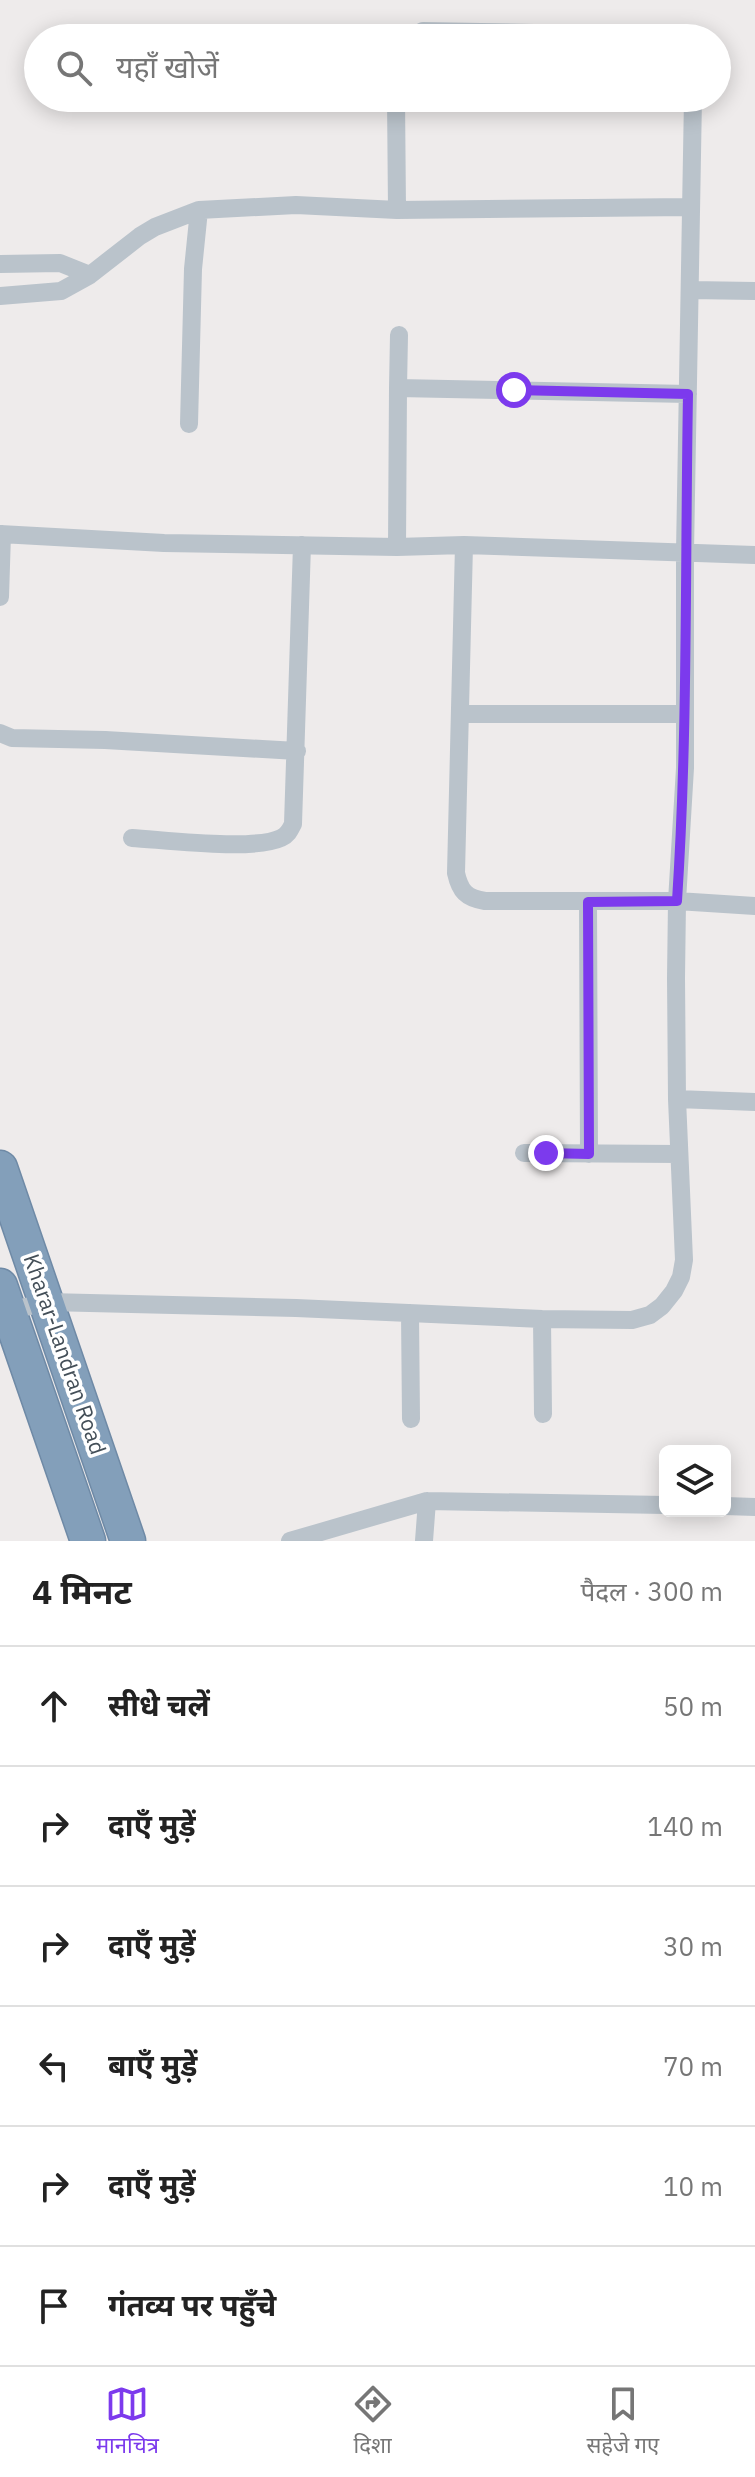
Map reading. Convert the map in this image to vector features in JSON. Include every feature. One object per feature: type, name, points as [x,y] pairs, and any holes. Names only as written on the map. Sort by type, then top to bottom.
[{"type":"highway","name":"Kharar-Landran Road","points":[[0,1168],[128,1541]]},
{"type":"highway","points":[[4,1299],[88,1541]]},
{"type":"street","points":[[396,112],[397,210]]},
{"type":"street","points":[[4,1299],[632,1320],[650,1315],[674,1291],[684,1260],[677,1099],[677,901],[685,768],[685,552],[693,112]]},
{"type":"street","points":[[0,296],[61,291],[90,275],[140,236],[199,210],[296,205],[397,210],[690,207]]},
{"type":"street","points":[[189,424],[193,269],[199,210]]},
{"type":"street","points":[[0,264],[60,263],[90,275]]},
{"type":"street","points":[[690,290],[755,291]]},
{"type":"street","points":[[397,547],[399,335]]},
{"type":"street","points":[[398,388],[688,394]]},
{"type":"street","points":[[0,597],[1,534],[164,543],[397,547],[464,545],[755,555]]},
{"type":"street","points":[[132,838],[252,844],[286,836],[293,824],[302,545]]},
{"type":"street","points":[[464,545],[456,873],[465,895],[485,901],[677,901],[755,906]]},
{"type":"street","points":[[460,714],[685,714]]},
{"type":"street","points":[[0,733],[12,738],[297,751]]},
{"type":"street","points":[[588,902],[589,1154]]},
{"type":"street","points":[[677,1099],[755,1102]]},
{"type":"street","points":[[524,1153],[679,1154]]},
{"type":"street","points":[[410,1313],[411,1419]]},
{"type":"street","points":[[542,1319],[543,1414]]},
{"type":"street","points":[[424,1541],[427,1501]]},
{"type":"street","points":[[290,1541],[427,1501],[659,1505]]},
{"type":"street","points":[[731,1506],[755,1507]]},
{"type":"route","points":[[514,390],[688,394],[685,768],[677,901],[588,902],[589,1154],[546,1153]]}]
